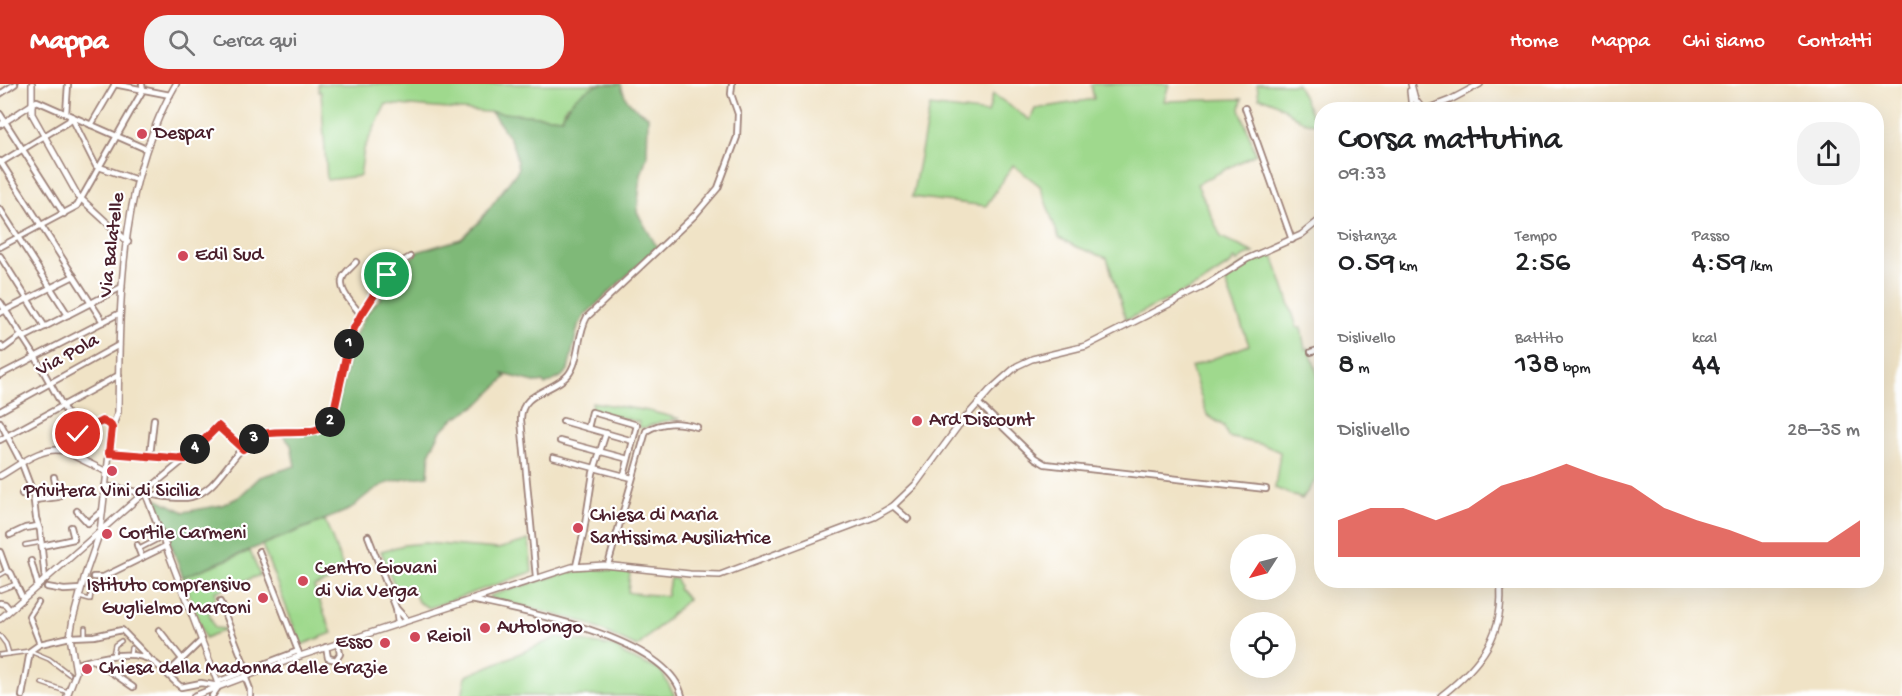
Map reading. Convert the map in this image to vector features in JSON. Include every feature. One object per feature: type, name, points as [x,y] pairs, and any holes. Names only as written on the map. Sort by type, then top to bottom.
[{"type":"street","points":[[0,84],[2,92],[15,84]]},
{"type":"street","points":[[32,84],[32,114],[81,200],[128,242]]},
{"type":"street","points":[[68,84],[69,121],[0,162],[104,321]]},
{"type":"street","points":[[91,125],[115,84],[143,87],[170,95]]},
{"type":"street","points":[[536,577],[522,408],[524,403],[533,396],[567,376],[573,366],[581,330],[587,318],[695,215],[718,188],[737,137],[738,114],[731,94],[732,84]]},
{"type":"street","points":[[1410,84],[1411,102]]},
{"type":"street","points":[[1410,84],[1417,102]]},
{"type":"street","points":[[1445,102],[1480,84]]},
{"type":"street","name":"Via Balatelle","points":[[70,637],[81,589],[100,532],[106,475],[111,453],[112,428],[118,412],[122,287],[137,180],[152,130],[175,85]]},
{"type":"street","points":[[0,247],[77,206],[143,87]]},
{"type":"street","points":[[2,123],[37,101],[146,149]]},
{"type":"street","points":[[1245,108],[1292,240]]},
{"type":"street","points":[[0,114],[2,123],[22,149],[64,214]]},
{"type":"street","points":[[69,115],[96,166],[137,180]]},
{"type":"street","points":[[0,209],[67,313]]},
{"type":"street","points":[[194,696],[218,684],[299,653],[326,647],[468,599],[576,566],[608,565],[710,576],[731,572],[873,517],[893,506],[920,480],[948,438],[978,403],[1006,375],[1024,362],[1086,346],[1201,288],[1246,259],[1292,240],[1314,225]]},
{"type":"street","points":[[0,256],[44,325]]},
{"type":"street","points":[[105,486],[184,498],[200,494],[243,449],[260,435],[312,431],[330,422],[351,334],[387,275],[394,267],[410,257]]},
{"type":"street","points":[[356,262],[343,277],[342,285],[348,298],[361,315]]},
{"type":"street","points":[[0,313],[74,276]]},
{"type":"street","points":[[0,345],[3,349],[67,313],[122,287]]},
{"type":"street","points":[[0,302],[35,357],[77,433]]},
{"type":"street","points":[[0,375],[120,313]]},
{"type":"street","name":"Via Pola","points":[[0,411],[119,345]]},
{"type":"street","points":[[0,440],[119,375]]},
{"type":"street","points":[[978,403],[1035,458],[1045,464],[1266,489]]},
{"type":"street","points":[[588,428],[592,412],[638,425],[624,476]]},
{"type":"street","points":[[64,451],[62,447],[64,441],[102,421],[115,417]]},
{"type":"street","points":[[150,456],[154,419]]},
{"type":"street","points":[[102,421],[110,424],[112,428]]},
{"type":"street","points":[[563,421],[633,441]]},
{"type":"street","points":[[0,422],[32,489],[42,544],[45,580]]},
{"type":"street","points":[[608,565],[646,431],[672,423],[697,427]]},
{"type":"street","points":[[0,619],[185,459],[218,426],[243,449]]},
{"type":"street","points":[[576,566],[595,468],[606,433]]},
{"type":"street","points":[[560,441],[628,459]]},
{"type":"street","points":[[0,476],[54,449],[64,451],[106,475]]},
{"type":"street","points":[[111,453],[185,459]]},
{"type":"street","points":[[553,457],[632,478]]},
{"type":"street","points":[[35,500],[58,496],[54,477]]},
{"type":"street","points":[[22,494],[32,489]]},
{"type":"street","points":[[145,492],[218,684],[212,696]]},
{"type":"street","points":[[893,506],[908,519]]},
{"type":"street","points":[[77,511],[88,523],[102,511]]},
{"type":"street","points":[[10,535],[38,526]]},
{"type":"street","points":[[25,544],[74,539],[71,527]]},
{"type":"street","points":[[368,536],[396,608],[398,623]]},
{"type":"street","points":[[142,558],[138,547],[162,537]]},
{"type":"street","points":[[93,577],[104,578],[166,546]]},
{"type":"street","points":[[259,551],[299,653]]},
{"type":"street","points":[[0,552],[7,571],[11,573],[23,599]]},
{"type":"street","points":[[31,561],[38,586]]},
{"type":"street","points":[[0,575],[7,571]]},
{"type":"street","points":[[0,590],[16,584]]},
{"type":"street","points":[[47,587],[63,590],[81,589]]},
{"type":"street","points":[[1441,696],[1470,672],[1491,642],[1500,609],[1500,588]]},
{"type":"street","points":[[79,597],[90,600],[92,593]]},
{"type":"street","points":[[468,599],[586,627],[626,645],[664,667],[677,684],[682,696]]},
{"type":"street","points":[[38,602],[28,615],[40,644]]},
{"type":"street","points":[[220,602],[246,673],[250,696]]},
{"type":"street","points":[[1,605],[10,610]]},
{"type":"street","points":[[396,608],[407,620]]},
{"type":"street","points":[[85,628],[85,636]]},
{"type":"street","points":[[0,655],[30,651],[40,644],[70,637],[122,630],[181,687],[201,683],[218,684]]},
{"type":"street","points":[[159,630],[182,659]]},
{"type":"street","points":[[0,636],[9,654]]},
{"type":"street","points":[[42,683],[68,694],[75,676],[76,664],[70,637]]},
{"type":"street","points":[[113,656],[115,645],[121,641]]},
{"type":"street","points":[[172,669],[201,641]]},
{"type":"street","points":[[326,647],[328,658],[336,660],[340,654],[338,643]]},
{"type":"street","points":[[130,655],[131,648]]},
{"type":"street","points":[[104,649],[105,658]]},
{"type":"street","points":[[30,651],[49,659],[69,674]]},
{"type":"street","points":[[22,696],[30,651]]},
{"type":"street","points":[[76,664],[113,656],[130,655],[153,661]]},
{"type":"street","points":[[93,660],[133,687]]},
{"type":"green space","points":[[318,84],[601,84],[566,106],[562,118],[386,104],[364,149],[360,176],[327,180],[321,92],[319,92]]},
{"type":"green space","points":[[601,84],[621,84],[630,103],[648,116],[647,156],[641,175],[637,212],[657,247],[585,315],[578,326],[568,370],[561,377],[545,385],[543,382],[538,383],[503,374],[506,377],[479,404],[453,419],[440,432],[430,452],[428,476],[386,484],[370,493],[351,509],[183,577],[154,497],[184,512],[222,505],[239,497],[260,477],[295,466],[291,445],[283,435],[317,432],[334,422],[354,338],[367,313],[381,298],[385,282],[401,264],[410,260],[417,252],[461,239],[479,222],[518,170],[513,145],[491,112],[562,118],[568,106],[577,96]]},
{"type":"green space","points":[[1091,84],[1169,84],[1164,101],[1242,99],[1240,109],[1256,154],[1197,184],[1221,237],[1254,253],[1236,262],[1235,259],[1200,284],[1126,320],[1107,258],[1059,238],[1040,186],[1013,165],[986,206],[912,197],[930,106],[988,113],[993,94],[1030,120],[1035,109],[1094,99]]},
{"type":"green space","points":[[1257,84],[1297,84],[1314,124],[1299,119],[1274,102],[1259,98]]},
{"type":"green space","points":[[1272,252],[1297,327],[1301,327],[1305,349],[1309,348],[1314,363],[1314,482],[1302,499],[1275,488],[1280,452],[1264,445],[1228,437],[1224,426],[1207,415],[1191,367],[1249,345],[1224,278],[1241,265]]},
{"type":"green space","points":[[592,402],[649,411],[680,419],[660,422],[644,428],[639,427],[639,422],[591,410]]},
{"type":"green space","name":"Centro Giovani di Via Verga","points":[[325,520],[346,575],[314,587],[332,633],[301,645],[262,545]]},
{"type":"green space","points":[[529,540],[532,572],[429,608],[418,602],[412,587],[397,592],[381,551],[425,543],[498,549]]},
{"type":"green space","points":[[250,551],[260,575],[215,592],[216,596],[209,612],[215,628],[227,629],[205,638],[183,577]]},
{"type":"green space","points":[[593,569],[630,572],[628,592],[631,593],[667,596],[670,578],[676,579],[678,589],[688,599],[637,647],[584,622],[489,596],[565,573]]},
{"type":"green space","points":[[558,637],[615,647],[625,655],[661,671],[675,696],[462,696],[466,676]]},
{"type":"place","name":"Despar","points":[[142,134]]},
{"type":"place","name":"Edil Sud","points":[[183,256]]},
{"type":"place","name":"Ard Discount","points":[[917,421]]},
{"type":"place","name":"Privitera Vini di Sicilia","points":[[112,471]]},
{"type":"place","name":"Chiesa di Maria Santissima Ausiliatrice","points":[[578,528]]},
{"type":"place","name":"Cortile Carmeni","points":[[107,534]]},
{"type":"place","name":"Centro Giovani di Via Verga","points":[[303,581]]},
{"type":"place","name":"Istituto comprensivo Guglielmo Marconi","points":[[263,598]]},
{"type":"place","name":"Autolongo","points":[[485,628]]},
{"type":"place","name":"Reioil","points":[[415,637]]},
{"type":"place","name":"Esso","points":[[385,643]]},
{"type":"place","name":"Chiesa della Madonna delle Grazie","points":[[87,669]]},
{"type":"route","points":[[78,434],[102,421],[110,424],[112,428],[109,453],[185,459],[218,426],[243,449],[260,435],[322,428],[330,422],[333,415],[354,326],[387,275]]}]
